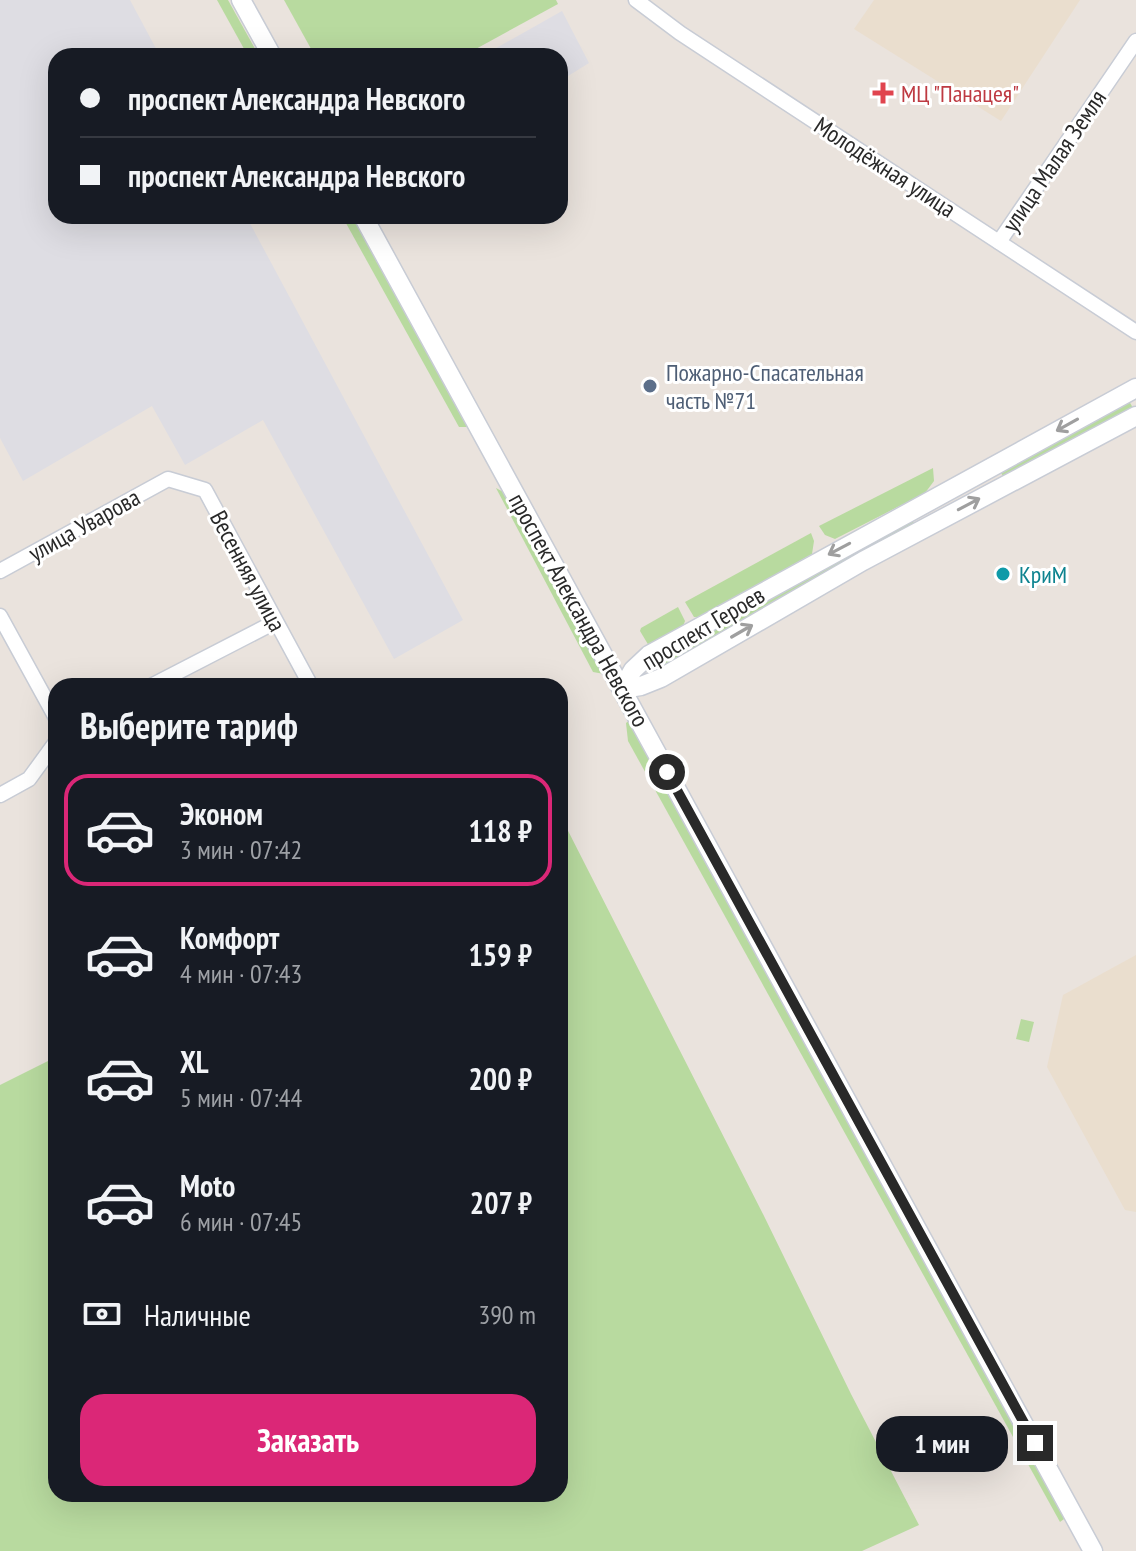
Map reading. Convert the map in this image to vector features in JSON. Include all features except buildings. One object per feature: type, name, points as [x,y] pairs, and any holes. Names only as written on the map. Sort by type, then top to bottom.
[{"type":"main road","points":[[241,0],[268,48]]},
{"type":"main road","name":"проспект Александра Невского","points":[[367,224],[1093,1551]]},
{"type":"main road","name":"проспект Героев","points":[[622,689],[633,670],[649,655],[1136,388]]},
{"type":"main road","name":"проспект Героев","points":[[622,689],[661,678],[863,561],[1136,416]]},
{"type":"street","name":"Молодёжная улица","points":[[636,0],[680,33],[1136,332]]},
{"type":"street","name":"улица Малая Земля","points":[[999,242],[1136,41]]},
{"type":"street","name":"улица Уварова","points":[[0,571],[168,479]]},
{"type":"street","name":"Весенняя улица","points":[[168,479],[205,490],[306,678]]},
{"type":"street","points":[[0,616],[48,703]]},
{"type":"street","points":[[166,678],[275,622]]},
{"type":"street","points":[[0,795],[29,779],[48,753]]},
{"type":"shaded area","points":[[0,0],[130,0],[156,48],[48,48],[48,224],[250,224],[463,620],[394,659],[263,420],[185,465],[152,406],[23,481],[0,438]]},
{"type":"shaded area","points":[[874,0],[1080,0],[1001,121],[854,29]]},
{"type":"shaded area","points":[[562,11],[589,63],[568,76],[568,48],[496,48]]},
{"type":"shaded area","points":[[1136,955],[1136,1212],[1125,1210],[1047,1067],[1063,995]]},
{"type":"green space","points":[[217,0],[228,0],[255,48],[244,48]]},
{"type":"green space","points":[[284,0],[556,0],[558,4],[478,48],[311,48]]},
{"type":"green space","points":[[346,224],[356,224],[470,427],[459,427]]},
{"type":"green space","points":[[1129,401],[1133,408],[1004,478],[1000,471]]},
{"type":"green space","points":[[933,468],[934,481],[925,493],[835,539],[825,535],[819,526]]},
{"type":"green space","points":[[496,488],[509,495],[604,674],[593,672]]},
{"type":"green space","points":[[912,520],[915,525],[662,667],[658,661]]},
{"type":"green space","points":[[811,533],[814,541],[812,554],[694,617],[685,602]]},
{"type":"green space","points":[[678,607],[685,621],[683,626],[649,646],[641,628]]},
{"type":"green space","points":[[630,720],[1068,1516],[1060,1522],[628,741],[626,723]]},
{"type":"green space","points":[[568,831],[919,1525],[862,1551],[0,1551],[0,1085],[48,1061],[48,1502],[568,1502]]},
{"type":"green space","points":[[1021,1019],[1034,1022],[1029,1042],[1016,1039]]},
{"type":"place","name":"МЦ \"Панацея\"","points":[[883,93]]},
{"type":"place","name":"Пожарно-Спасательная часть №71","points":[[650,386]]},
{"type":"place","name":"КриМ","points":[[1003,574]]},
{"type":"route","points":[[667,772],[1035,1443]]}]
